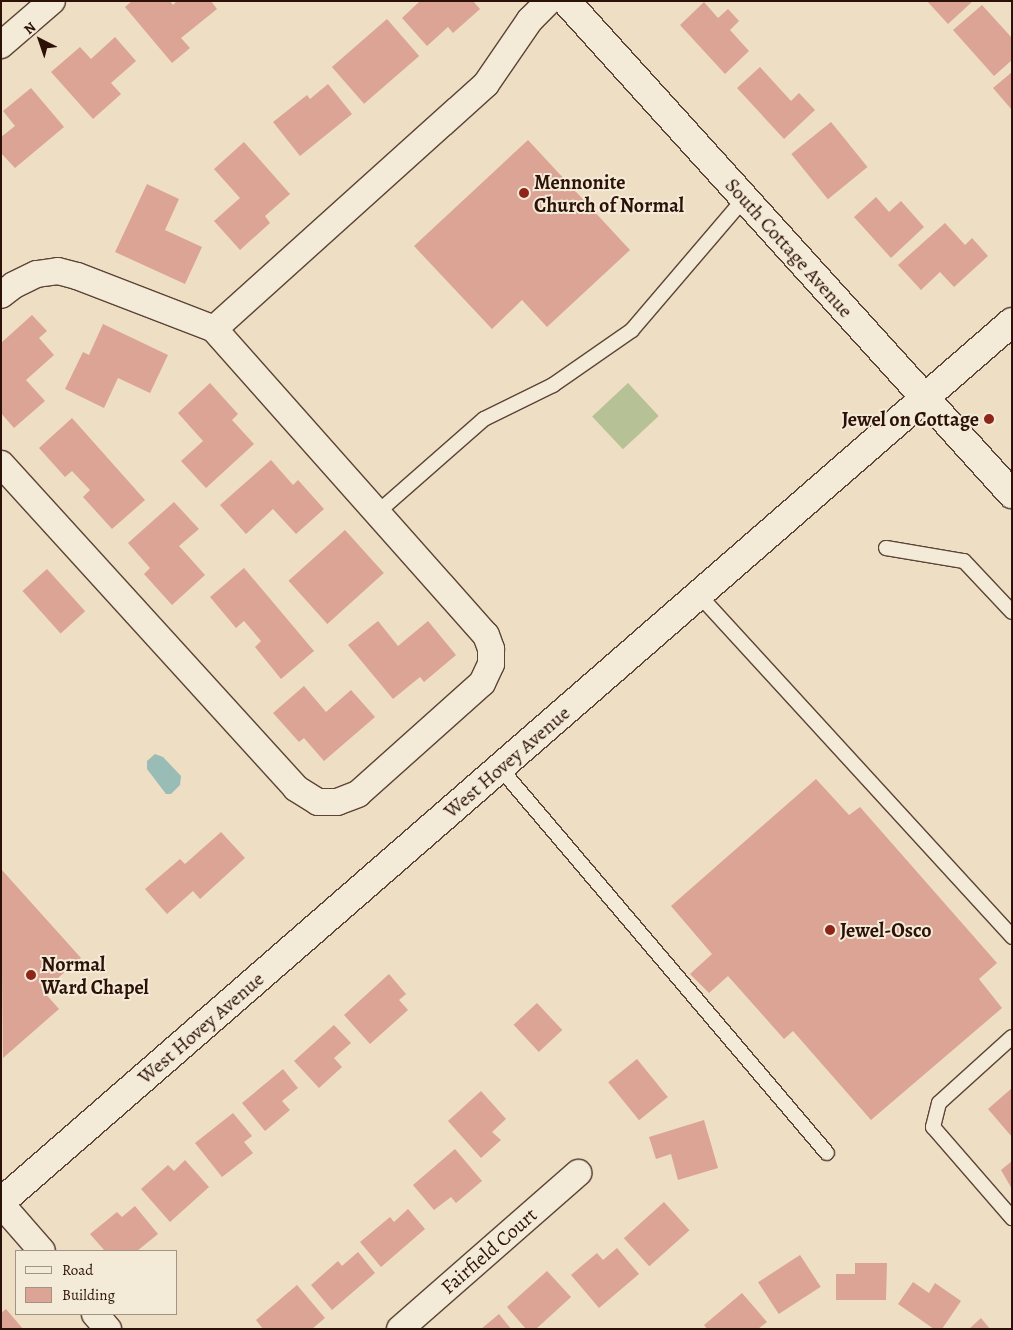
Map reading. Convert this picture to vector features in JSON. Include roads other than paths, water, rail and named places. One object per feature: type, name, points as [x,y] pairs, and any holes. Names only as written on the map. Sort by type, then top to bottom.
[{"type":"street","points":[[1,46],[52,1]]},
{"type":"street","points":[[214,329],[486,84],[530,20],[549,1]]},
{"type":"street","name":"South Cottage Avenue","points":[[566,1],[1012,494]]},
{"type":"street","points":[[1,295],[14,285],[36,274],[58,271],[214,329],[486,635],[491,649],[491,664],[482,683],[358,794],[337,802],[318,802],[296,788],[1,464]]},
{"type":"street","name":"West Hovey Avenue","points":[[1,1203],[1012,322]]},
{"type":"street","name":"Fairfield Court","points":[[400,1329],[578,1173]]},
{"type":"street","points":[[1,1203],[41,1250]]},
{"type":"street","points":[[96,1315],[108,1329]]},
{"type":"lane","points":[[378,512],[484,419],[552,385],[632,330],[744,199]]},
{"type":"lane","points":[[886,548],[964,561],[1012,612]]},
{"type":"lane","points":[[699,595],[1012,937]]},
{"type":"lane","points":[[500,768],[827,1154]]},
{"type":"lane","points":[[1012,1037],[939,1103],[933,1127],[1012,1218]]},
{"type":"water","points":[[155,754],[163,757],[181,776],[180,785],[171,794],[166,794],[147,769],[147,761]]},
{"type":"place","name":"Mennonite Church of Normal","points":[[524,193]]},
{"type":"place","name":"Jewel on Cottage","points":[[989,419]]},
{"type":"place","name":"Jewel-Osco","points":[[830,930]]},
{"type":"place","name":"Normal Ward Chapel","points":[[31,975]]}]
